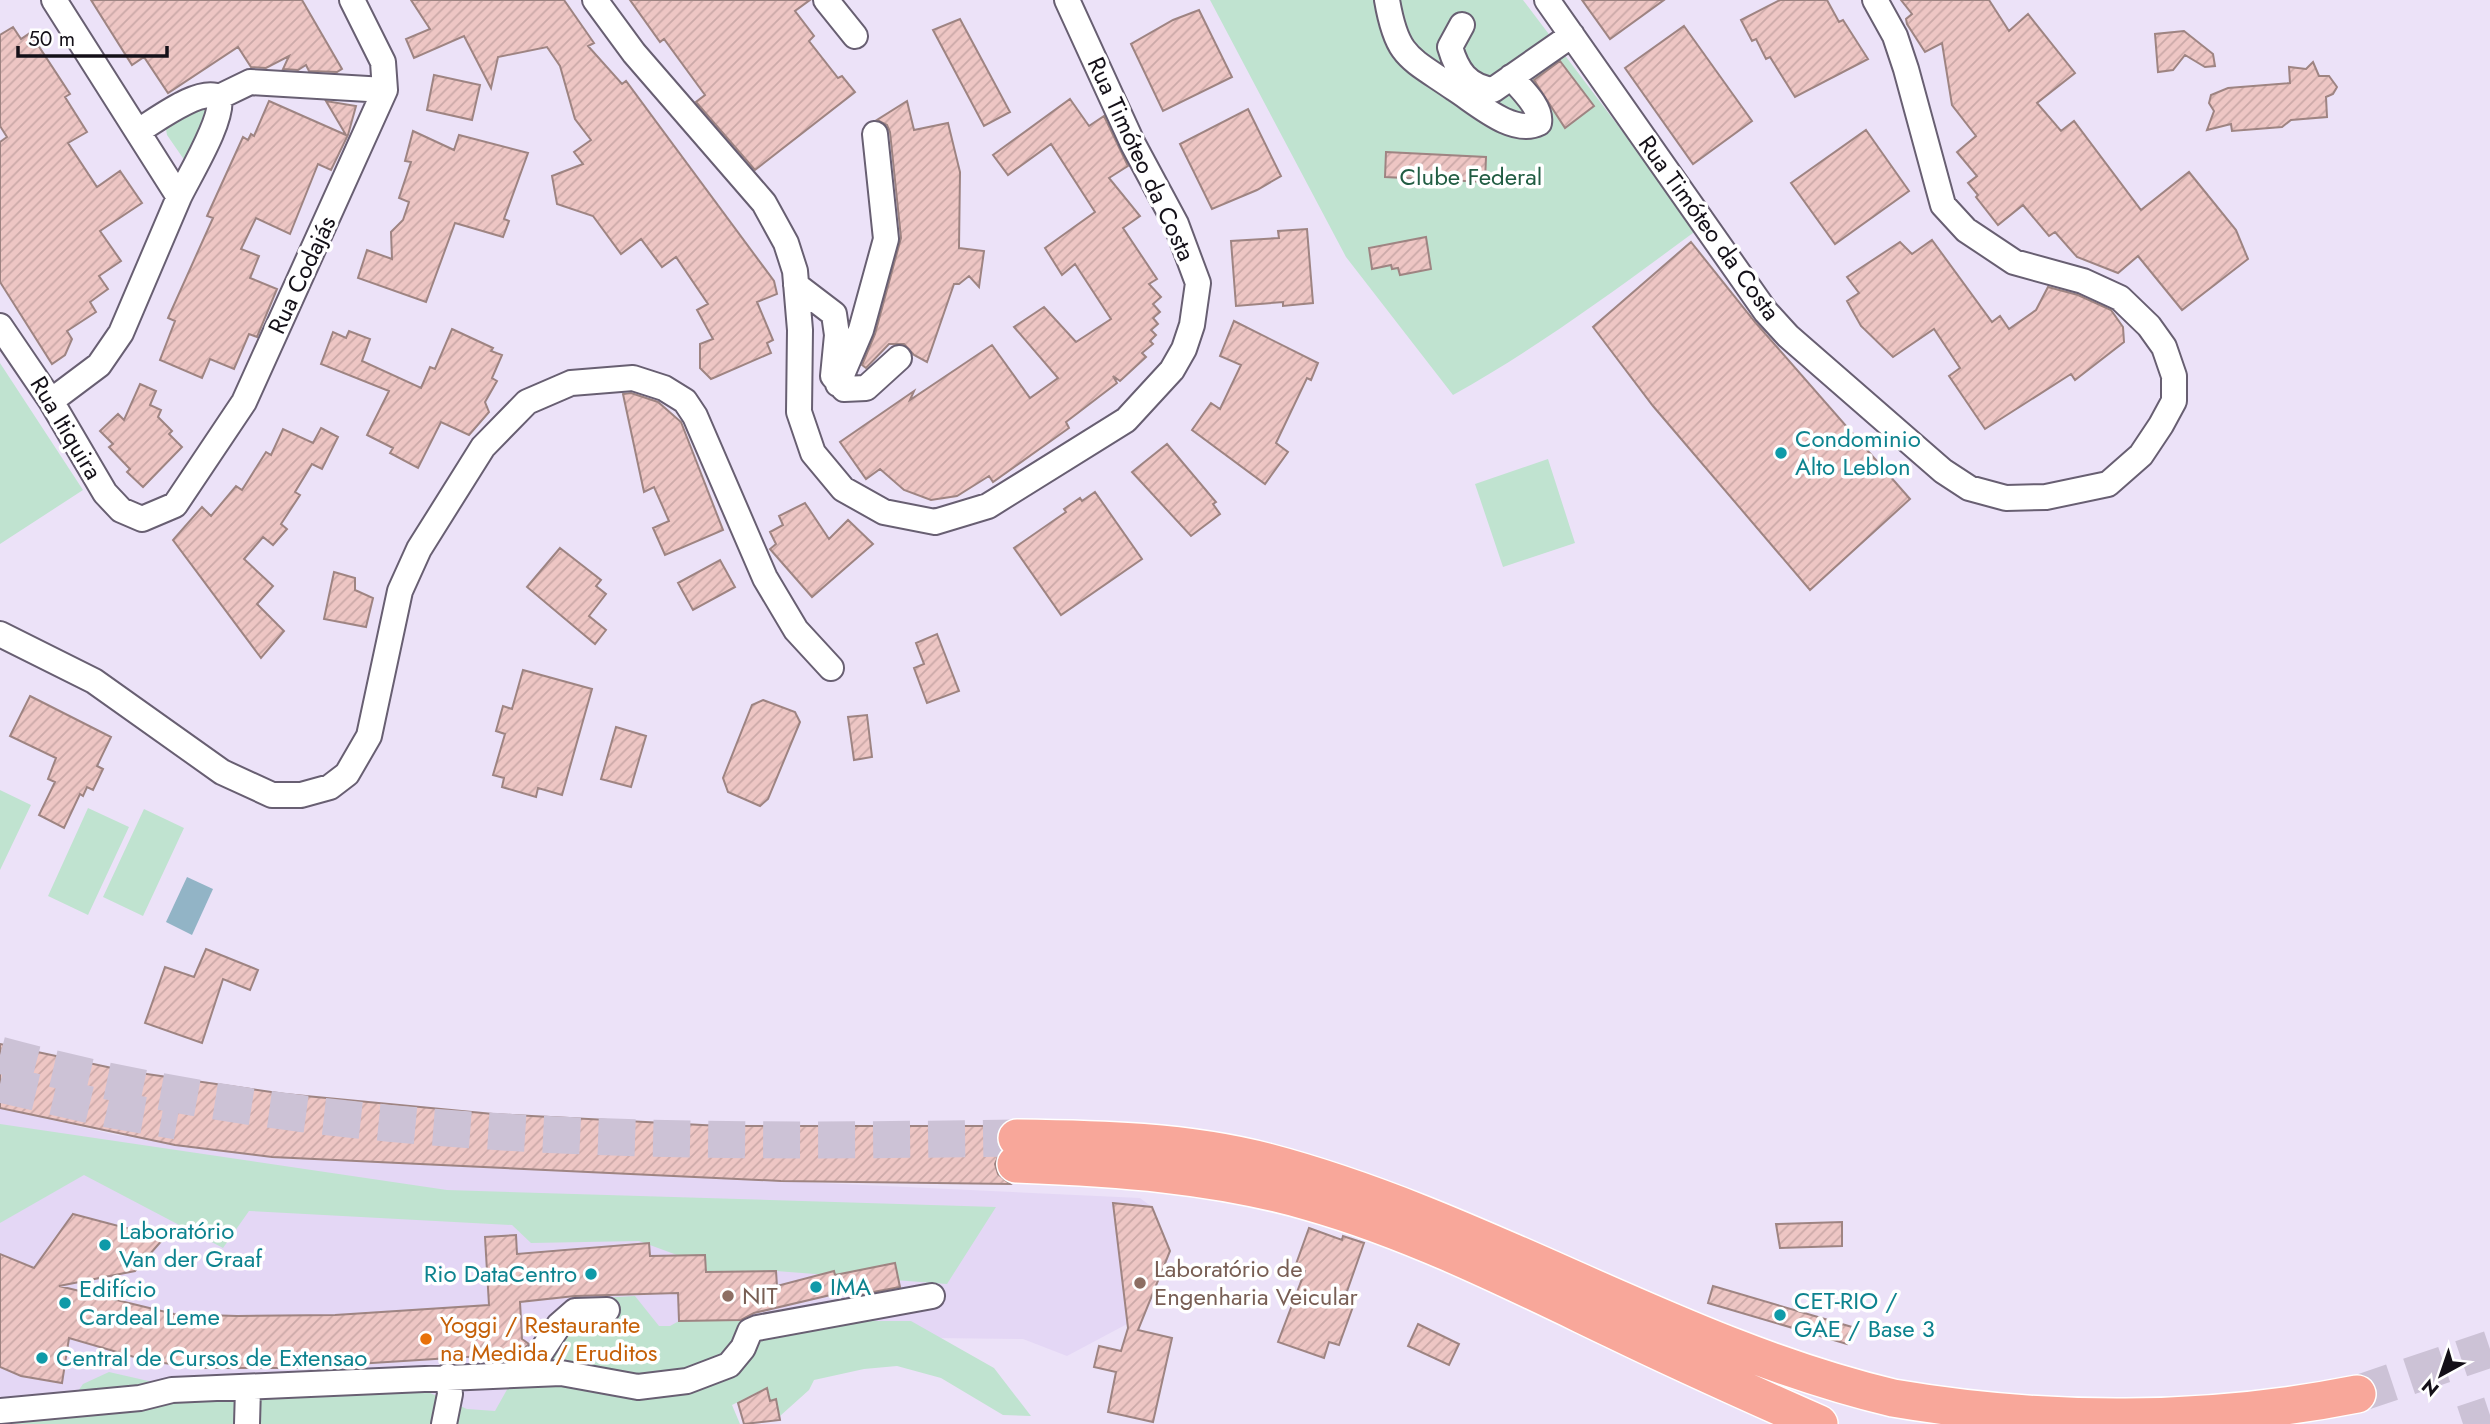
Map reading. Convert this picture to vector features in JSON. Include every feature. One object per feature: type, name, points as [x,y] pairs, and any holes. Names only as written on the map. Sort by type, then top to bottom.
[{"type":"highway","points":[[1819,1424],[1689,1366],[1509,1279],[1405,1234],[1310,1202],[1195,1177],[1111,1168],[1017,1151],[1122,1142],[1264,1161],[1429,1216],[1663,1319],[1776,1362],[1893,1398],[1968,1412],[2029,1419],[2165,1422],[2236,1420],[2357,1394]]},
{"type":"street","points":[[54,0],[179,197]]},
{"type":"street","points":[[138,131],[195,97],[206,94],[219,97],[250,82],[384,90],[383,62],[352,0]]},
{"type":"street","name":"Rua Timóteo da Costa","points":[[595,0],[634,53],[764,203],[786,243],[796,285],[800,330],[799,412],[813,453],[843,489],[884,512],[935,522],[988,506],[1126,420],[1172,370],[1184,349],[1192,325],[1198,283],[1177,224],[1133,144],[1067,0]]},
{"type":"street","points":[[826,0],[855,36]]},
{"type":"street","points":[[1387,0],[1395,40],[1408,57],[1460,84],[1512,124],[1531,127],[1539,123],[1541,116],[1511,77]]},
{"type":"street","name":"Rua Timóteo da Costa","points":[[1547,0],[1766,312],[1788,336],[1943,471],[1969,488],[2006,498],[2046,497],[2108,484],[2141,454],[2174,401],[2174,376],[2164,347],[2149,326],[2120,298],[2083,281],[2014,262],[1966,230],[1943,205],[1906,69],[1895,36],[1875,0]]},
{"type":"street","points":[[1460,84],[1450,47],[1462,25]]},
{"type":"street","points":[[1460,84],[1493,90],[1572,35]]},
{"type":"street","name":"Rua Codajás","points":[[142,519],[175,505],[244,402],[384,90]]},
{"type":"street","points":[[51,401],[99,365],[121,333],[179,197],[217,117],[219,97]]},
{"type":"street","points":[[838,384],[861,330],[886,239],[875,134]]},
{"type":"street","points":[[796,285],[834,314],[833,376],[844,389],[866,388],[900,358]]},
{"type":"street","points":[[835,320],[861,330]]},
{"type":"street","name":"Rua Itiquira","points":[[0,326],[51,401],[105,493],[121,510],[142,519]]},
{"type":"street","points":[[0,634],[94,681],[222,772],[272,795],[302,795],[330,787],[347,774],[369,736],[400,591],[419,549],[483,447],[527,402],[571,383],[633,378],[664,388],[685,401],[707,443],[765,578],[796,630],[831,668]]},
{"type":"street","points":[[0,1411],[140,1398],[172,1390],[448,1376],[561,1373],[638,1387],[687,1381],[729,1365],[751,1331],[757,1328],[932,1296]]},
{"type":"street","points":[[513,1375],[537,1358],[559,1325],[575,1311],[607,1310]]},
{"type":"street","points":[[443,1424],[450,1394],[448,1376]]},
{"type":"street","points":[[247,1424],[248,1388]]},
{"type":"shaded area","points":[[0,1108],[116,1135],[272,1157],[1140,1198],[1152,1207],[1170,1251],[1144,1315],[1067,1356],[1023,1339],[846,1337],[651,1412],[0,1424]]},
{"type":"green space","name":"Clube Federal","points":[[1210,0],[1523,0],[1697,230],[1547,337],[1453,395],[1346,257]]},
{"type":"green space","points":[[199,108],[207,110],[207,116],[185,161],[167,135],[166,129]]},
{"type":"green space","points":[[0,363],[83,490],[0,544]]},
{"type":"green space","points":[[1548,459],[1575,543],[1503,567],[1475,484]]},
{"type":"green space","points":[[0,790],[31,805],[0,870]]},
{"type":"green space","points":[[88,808],[129,827],[88,915],[48,896]]},
{"type":"green space","points":[[144,809],[184,828],[143,916],[103,897]]},
{"type":"green space","points":[[0,1124],[447,1190],[996,1207],[947,1284],[776,1271],[706,1272],[705,1255],[677,1255],[639,1241],[531,1243],[512,1225],[249,1211],[223,1248],[84,1175],[0,1223]]},
{"type":"green space","points":[[635,1296],[659,1326],[670,1326],[679,1321],[911,1321],[994,1368],[1031,1416],[1003,1415],[941,1378],[897,1366],[864,1369],[814,1380],[809,1390],[780,1416],[776,1400],[770,1401],[766,1388],[732,1405],[740,1424],[0,1424],[0,1407],[74,1397],[83,1384],[109,1372],[214,1396],[407,1383],[467,1409],[495,1411],[514,1377],[583,1299]]},
{"type":"water","points":[[187,877],[213,889],[192,935],[166,922]]},
{"type":"building","points":[[91,0],[302,0],[342,69],[337,72],[309,71],[306,65],[298,70],[283,69],[289,56],[266,68],[251,67],[238,47],[168,93],[144,57],[132,65]]},
{"type":"building","points":[[411,0],[564,0],[594,43],[588,46],[622,84],[626,81],[774,281],[777,294],[757,302],[773,340],[767,343],[771,353],[711,379],[700,368],[700,344],[713,339],[697,310],[708,304],[676,257],[662,267],[641,239],[621,254],[593,216],[557,204],[552,176],[583,164],[574,152],[591,140],[575,119],[560,66],[547,47],[498,57],[491,88],[464,36],[414,58],[406,39],[430,29]]},
{"type":"building","points":[[630,0],[810,0],[795,11],[814,36],[809,41],[838,78],[842,76],[855,92],[755,170],[696,102],[705,95],[664,39],[660,42]]},
{"type":"building","points":[[1582,0],[1664,0],[1610,39]]},
{"type":"building","points":[[1780,0],[1827,0],[1839,22],[1843,20],[1868,59],[1795,97],[1770,57],[1766,59],[1756,39],[1752,41],[1741,20]]},
{"type":"building","points":[[1901,0],[1989,0],[2009,31],[2028,14],[2075,73],[2037,103],[2061,131],[2074,121],[2141,210],[2189,172],[2236,230],[2248,259],[2182,310],[2138,256],[2118,273],[2077,257],[2055,232],[2049,236],[2023,205],[1998,225],[1968,183],[1977,176],[1957,152],[1976,136],[1952,105],[1942,43],[1925,52],[1907,24],[1906,19],[1912,14]]},
{"type":"building","points":[[1199,10],[1232,77],[1163,111],[1131,44],[1173,20]]},
{"type":"building","points":[[960,19],[1010,112],[984,126],[933,30]]},
{"type":"building","points":[[1684,26],[1752,121],[1693,164],[1625,68]]},
{"type":"building","points":[[13,27],[21,39],[30,33],[70,94],[65,97],[87,132],[68,143],[97,187],[120,171],[142,203],[100,231],[121,261],[99,276],[108,289],[90,302],[96,312],[67,331],[72,339],[65,355],[52,364],[0,282],[0,142],[7,137],[0,126],[0,35]]},
{"type":"building","points":[[2184,31],[2213,54],[2215,66],[2205,67],[2185,55],[2173,70],[2158,72],[2155,34]]},
{"type":"building","points":[[1560,61],[1594,106],[1565,128],[1534,80]]},
{"type":"building","points":[[2313,62],[2319,76],[2329,76],[2337,87],[2333,94],[2326,97],[2327,117],[2291,120],[2282,127],[2232,131],[2231,124],[2207,130],[2214,111],[2209,103],[2211,95],[2228,88],[2290,83],[2289,67],[2306,69]]},
{"type":"building","points":[[434,75],[480,85],[472,120],[427,110]]},
{"type":"building","points":[[1070,99],[1089,126],[1104,116],[1128,166],[1109,178],[1140,216],[1123,228],[1157,279],[1149,284],[1161,297],[1153,304],[1160,312],[1153,318],[1158,324],[1151,330],[1156,335],[1150,341],[1153,344],[1142,353],[1146,357],[1120,381],[1113,376],[1117,383],[1066,422],[1069,428],[993,482],[989,476],[957,496],[931,500],[904,490],[880,469],[866,479],[840,442],[914,391],[910,400],[992,345],[1030,398],[1058,378],[1014,327],[1044,307],[1076,342],[1111,319],[1075,264],[1062,275],[1045,248],[1095,212],[1051,144],[1008,175],[993,155]]},
{"type":"building","points":[[269,101],[346,135],[326,101],[356,106],[348,135],[331,170],[318,164],[290,234],[256,218],[241,249],[259,256],[250,278],[277,289],[257,337],[249,334],[234,369],[210,359],[202,378],[160,360],[175,321],[168,318],[213,218],[207,216],[243,137],[248,140],[251,134],[254,136]]},
{"type":"building","points":[[907,101],[914,130],[948,123],[960,172],[959,248],[984,251],[979,287],[969,276],[959,284],[954,284],[927,362],[914,355],[904,344],[889,344],[866,368],[862,365],[875,334],[901,238],[890,132],[887,125],[877,120]]},
{"type":"building","points":[[1248,109],[1281,176],[1257,190],[1212,209],[1180,144]]},
{"type":"building","points":[[1866,130],[1909,191],[1835,244],[1791,183]]},
{"type":"building","points":[[413,131],[454,150],[459,135],[528,153],[504,219],[509,221],[503,237],[455,223],[426,302],[358,278],[367,250],[392,259],[391,232],[403,220],[409,202],[399,198],[411,162],[405,161]]},
{"type":"building","points":[[1386,152],[1486,157],[1485,182],[1385,177]]},
{"type":"building","points":[[1307,229],[1313,303],[1283,306],[1283,302],[1236,306],[1231,241],[1279,238],[1278,231]]},
{"type":"building","points":[[1426,237],[1431,269],[1400,275],[1398,268],[1392,269],[1391,265],[1372,269],[1369,248]]},
{"type":"building","points":[[1932,240],[1992,322],[2000,316],[2009,329],[2036,310],[2048,287],[2078,295],[2111,310],[2123,327],[2124,342],[2075,380],[2071,374],[1985,429],[1949,376],[1960,368],[1934,329],[1893,357],[1861,326],[1847,301],[1859,293],[1847,277],[1900,242],[1912,254]]},
{"type":"building","name":"Condominio Alto Leblon","points":[[1691,242],[1755,322],[1910,499],[1810,590],[1653,406],[1593,327]]},
{"type":"building","points":[[1234,321],[1318,363],[1311,380],[1307,378],[1276,443],[1288,452],[1265,484],[1192,430],[1211,403],[1220,409],[1241,365],[1220,356]]},
{"type":"building","points":[[452,329],[502,355],[492,378],[497,381],[485,402],[489,412],[469,435],[441,422],[418,468],[390,453],[393,448],[367,435],[389,391],[321,364],[333,332],[346,338],[349,331],[370,339],[362,361],[421,388],[430,367],[435,369]]},
{"type":"building","points":[[140,384],[156,391],[150,405],[161,410],[158,417],[172,431],[169,434],[182,447],[143,487],[127,472],[130,469],[109,447],[113,444],[100,431],[118,414],[124,420]]},
{"type":"building","points":[[631,393],[658,402],[681,422],[723,530],[665,555],[653,528],[669,521],[654,487],[644,492],[623,394]]},
{"type":"building","points":[[321,428],[338,437],[322,469],[312,464],[295,492],[300,495],[281,524],[287,529],[273,545],[263,537],[244,559],[273,586],[257,604],[284,631],[261,658],[173,540],[202,507],[211,516],[236,486],[242,490],[266,452],[271,455],[283,429],[313,443]]},
{"type":"building","points":[[1167,444],[1216,502],[1213,504],[1220,514],[1191,536],[1132,472]]},
{"type":"building","points":[[1095,492],[1142,559],[1061,615],[1014,548],[1066,512],[1064,509]]},
{"type":"building","points":[[805,503],[829,539],[848,520],[873,544],[812,597],[770,549],[776,544],[770,532],[783,525],[779,516]]},
{"type":"building","points":[[560,548],[601,580],[596,586],[606,594],[589,616],[606,630],[595,644],[527,587]]},
{"type":"building","points":[[720,560],[735,587],[693,610],[678,583]]},
{"type":"building","points":[[334,572],[355,578],[355,590],[373,598],[366,627],[324,619]]},
{"type":"building","points":[[937,634],[959,691],[927,703],[914,668],[924,664],[916,643]]},
{"type":"building","points":[[523,670],[592,689],[562,795],[538,788],[536,797],[502,787],[504,778],[493,775],[505,734],[496,731],[503,706],[512,709]]},
{"type":"building","points":[[30,696],[111,737],[97,766],[103,769],[93,790],[87,787],[83,796],[80,794],[64,828],[39,815],[55,782],[48,779],[56,758],[10,736]]},
{"type":"building","points":[[763,700],[795,712],[800,722],[768,799],[760,806],[728,792],[723,778],[752,705]]},
{"type":"building","points":[[867,715],[872,757],[854,760],[848,717]]},
{"type":"building","points":[[616,727],[646,736],[631,787],[601,779]]},
{"type":"building","points":[[206,949],[258,970],[250,990],[223,979],[202,1043],[145,1023],[165,967],[194,977]]},
{"type":"building","points":[[0,1044],[126,1071],[285,1094],[493,1114],[721,1126],[1000,1126],[996,1138],[1001,1150],[995,1164],[998,1174],[1010,1184],[781,1181],[272,1157],[175,1145],[0,1108]]},
{"type":"building","points":[[1113,1203],[1152,1207],[1170,1251],[1138,1330],[1172,1338],[1153,1422],[1108,1412],[1116,1372],[1094,1367],[1099,1346],[1121,1351],[1128,1328]]},
{"type":"building","points":[[73,1214],[164,1238],[135,1271],[59,1286],[174,1314],[335,1315],[489,1305],[485,1237],[516,1235],[517,1254],[649,1243],[650,1256],[705,1255],[706,1272],[776,1271],[777,1286],[834,1271],[835,1275],[895,1263],[900,1287],[857,1295],[856,1289],[754,1313],[741,1320],[679,1321],[678,1293],[575,1296],[520,1302],[522,1339],[529,1344],[514,1357],[512,1354],[293,1368],[203,1368],[148,1361],[69,1338],[62,1383],[21,1376],[0,1367],[0,1254],[34,1268]]},
{"type":"building","points":[[1842,1222],[1842,1246],[1780,1248],[1776,1224]]},
{"type":"building","points":[[1309,1228],[1342,1240],[1343,1236],[1364,1243],[1345,1297],[1355,1301],[1339,1345],[1329,1342],[1324,1358],[1278,1342],[1305,1271],[1295,1267]]},
{"type":"building","name":"CET-RIO / GAE / Base 3","points":[[1713,1286],[1852,1327],[1847,1344],[1708,1303]]},
{"type":"building","points":[[1418,1324],[1459,1344],[1449,1365],[1408,1346]]},
{"type":"building","points":[[767,1388],[770,1401],[776,1399],[780,1420],[744,1424],[738,1403]]},
{"type":"tunnel","points":[[0,1055],[125,1085],[251,1107],[378,1122],[633,1138],[1017,1138]]},
{"type":"tunnel","points":[[0,1084],[108,1109],[177,1121]]},
{"type":"tunnel","points":[[2357,1394],[2490,1349]]},
{"type":"tunnel","points":[[2463,1424],[2490,1415]]},
{"type":"place","name":"Condominio Alto Leblon","points":[[1781,453]]},
{"type":"place","name":"Laboratório Van der Graaf","points":[[105,1245]]},
{"type":"place","name":"Rio DataCentro","points":[[591,1274]]},
{"type":"place","name":"Laboratório de Engenharia Veicular","points":[[1140,1283]]},
{"type":"place","name":"IMA","points":[[816,1287]]},
{"type":"place","name":"NIT","points":[[728,1296]]},
{"type":"place","name":"Edifício Cardeal Leme","points":[[65,1303]]},
{"type":"place","name":"CET-RIO / GAE / Base 3","points":[[1780,1315]]},
{"type":"place","name":"Yoggi / Restaurante na Medida / Eruditos","points":[[426,1339]]},
{"type":"place","name":"Central de Cursos de Extensao","points":[[42,1358]]}]
